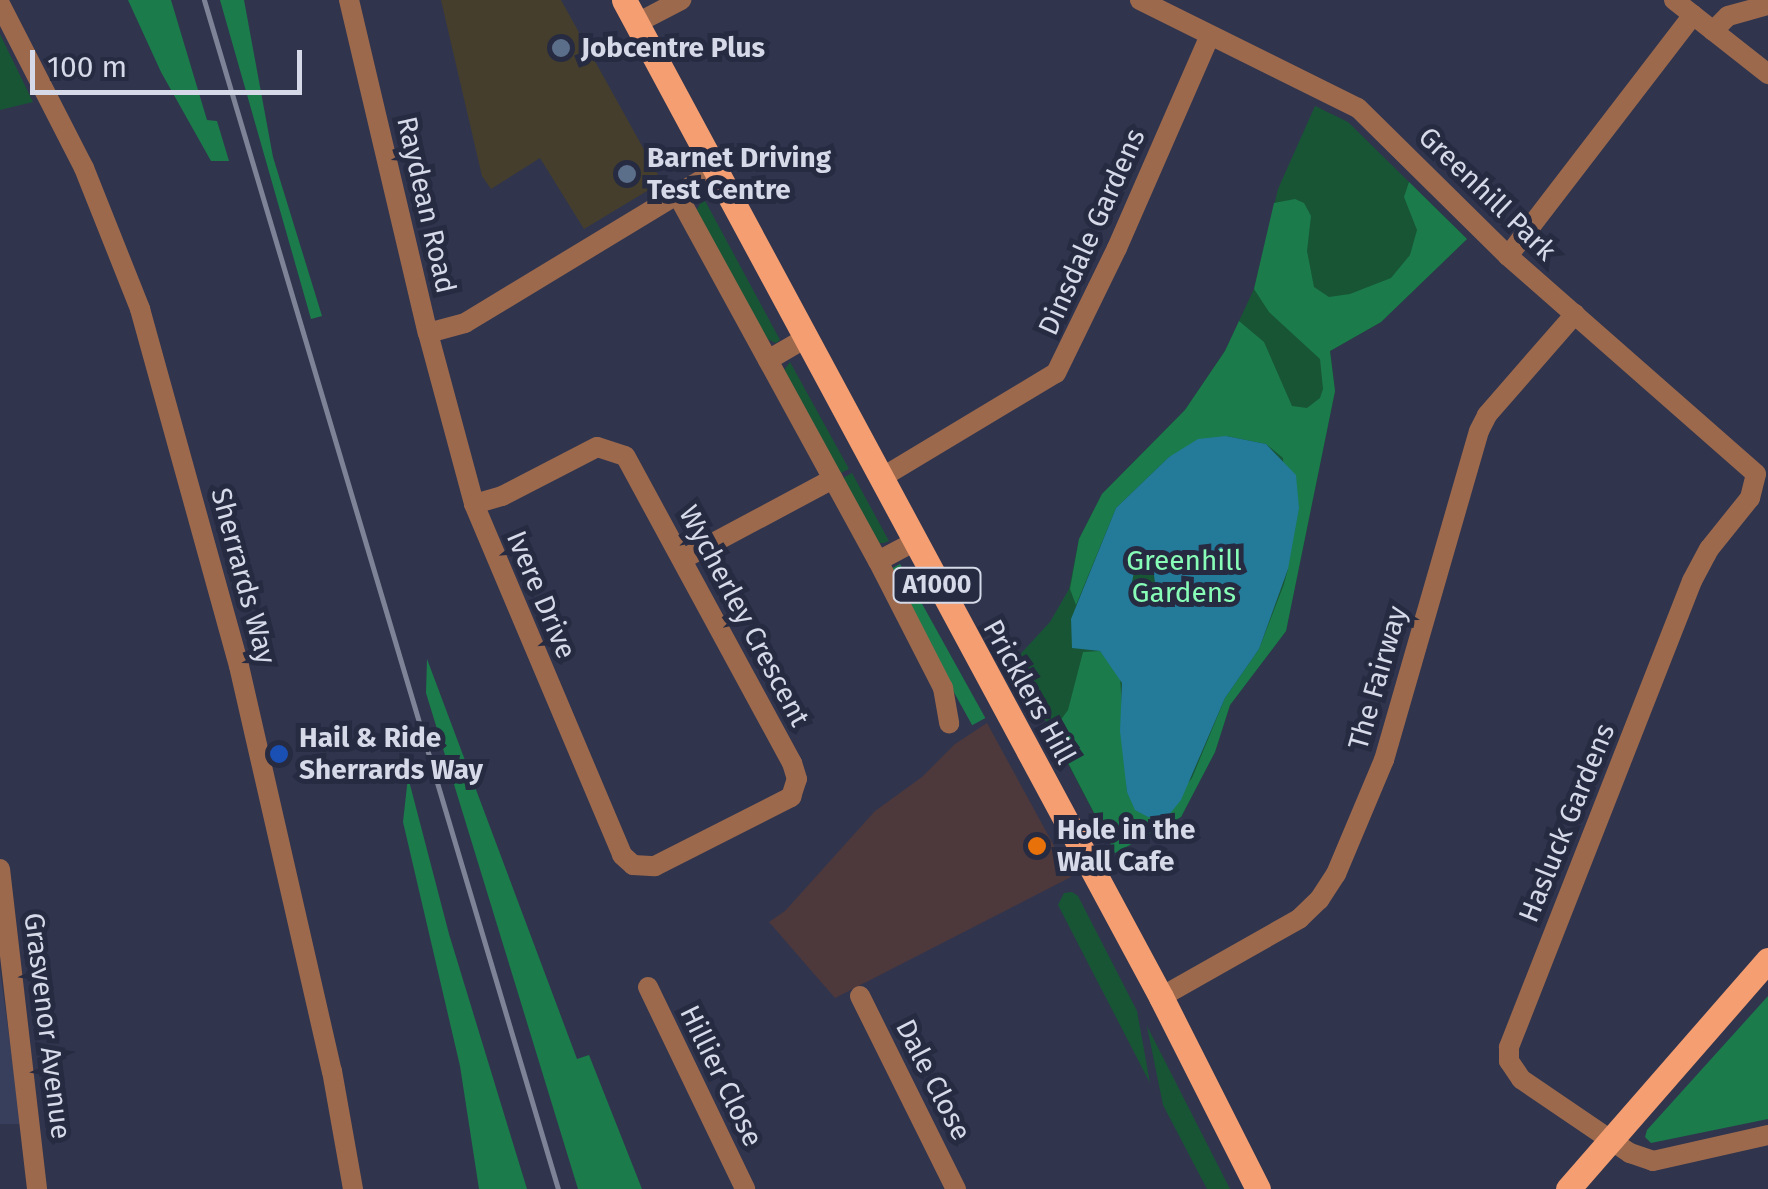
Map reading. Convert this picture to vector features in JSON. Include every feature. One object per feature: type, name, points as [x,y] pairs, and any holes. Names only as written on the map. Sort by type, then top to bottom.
[{"type":"main road","name":"A1000","points":[[624,0],[716,171]]},
{"type":"main road","name":"Pricklers Hill","points":[[716,171],[1161,998],[1258,1189]]},
{"type":"main road","points":[[1568,1189],[1768,960]]},
{"type":"street","name":"Raydean Road","points":[[349,0],[428,334],[465,323],[716,171]]},
{"type":"street","points":[[637,23],[681,0]]},
{"type":"street","name":"Greenhill Park","points":[[1140,0],[1358,108],[1508,256],[1750,466],[1758,488]]},
{"type":"street","points":[[1674,0],[1768,74]]},
{"type":"street","name":"Sherrards Way","points":[[0,4],[84,168],[140,309],[240,666],[324,1034],[353,1189]]},
{"type":"street","points":[[1714,31],[1728,16],[1768,5]]},
{"type":"street","points":[[1508,256],[1693,15]]},
{"type":"street","name":"Dinsdale Gardens","points":[[880,478],[1056,373],[1118,248],[1210,35]]},
{"type":"street","points":[[677,194],[878,561],[943,688],[949,723]]},
{"type":"street","name":"The Fairway","points":[[1161,998],[1299,919],[1320,900],[1336,874],[1384,760],[1478,431],[1487,415],[1575,314]]},
{"type":"street","name":"Ivere Drive","points":[[428,334],[474,504],[617,848],[633,866]]},
{"type":"street","points":[[768,360],[804,339]]},
{"type":"street","name":"Wycherley Crescent","points":[[474,504],[502,496],[591,449],[608,447],[631,462],[792,763],[797,786],[784,803],[654,866],[633,866]]},
{"type":"street","points":[[683,559],[833,480]]},
{"type":"street","name":"Hasluck Gardens","points":[[1758,488],[1709,548],[1692,581],[1508,1047],[1509,1062],[1521,1079],[1630,1153],[1653,1161],[1768,1134]]},
{"type":"street","points":[[878,561],[913,542]]},
{"type":"street","name":"Grasvenor Avenue","points":[[0,870],[31,1110],[37,1189]]},
{"type":"street","name":"Hillier Close","points":[[648,987],[745,1189]]},
{"type":"street","name":"Dale Close","points":[[860,996],[956,1189]]},
{"type":"shaded area","points":[[441,0],[561,0],[662,182],[584,229],[540,158],[491,189],[482,176]]},
{"type":"shaded area","points":[[1226,436],[1266,444],[1296,475],[1299,508],[1288,569],[1259,649],[1225,698],[1181,800],[1168,816],[1148,817],[1135,810],[1127,792],[1120,731],[1122,683],[1100,651],[1072,648],[1071,619],[1116,508],[1169,457],[1198,439]],"holes":[[[1145,565],[1153,567],[1155,583],[1139,596],[1131,587],[1134,572]]]},
{"type":"shaded area","points":[[987,723],[1071,877],[835,998],[769,922],[785,911],[875,811],[922,777],[955,744]]},
{"type":"shaded area","points":[[0,970],[21,1124],[0,1124]]},
{"type":"green space","points":[[128,0],[171,0],[207,120],[217,121],[229,161],[211,161],[161,72]]},
{"type":"green space","points":[[220,0],[244,0],[273,157],[322,316],[311,319]]},
{"type":"green space","points":[[0,34],[33,102],[0,110]]},
{"type":"green space","name":"Greenhill Gardens","points":[[1315,106],[1348,122],[1467,239],[1381,322],[1330,351],[1335,391],[1286,631],[1230,705],[1215,752],[1181,817],[1115,853],[1014,661],[1050,622],[1069,589],[1079,539],[1102,494],[1185,410],[1225,351],[1254,289],[1278,189]]},
{"type":"green space","points":[[1409,182],[1467,239],[1381,322],[1330,351],[1335,391],[1286,631],[1230,705],[1215,752],[1181,817],[1115,853],[1052,732],[1068,710],[1083,652],[1100,651],[1120,676],[1127,792],[1148,817],[1161,817],[1192,778],[1225,698],[1259,649],[1284,584],[1288,569],[1283,458],[1266,444],[1226,436],[1169,457],[1116,508],[1076,605],[1070,589],[1079,539],[1102,494],[1185,410],[1225,351],[1239,321],[1264,342],[1292,406],[1307,408],[1320,398],[1320,359],[1269,312],[1254,289],[1274,203],[1295,199],[1304,203],[1311,216],[1307,251],[1314,287],[1329,297],[1350,294],[1391,278],[1410,255],[1417,230],[1404,197]]},
{"type":"green space","points":[[703,197],[780,340],[776,343],[765,338],[696,212]]},
{"type":"green space","points":[[790,362],[849,469],[839,474],[784,370]]},
{"type":"green space","points":[[852,473],[889,541],[879,543],[841,479]]},
{"type":"green space","points":[[900,564],[985,718],[972,725],[887,571]]},
{"type":"green space","points":[[427,659],[577,1059],[589,1055],[642,1189],[578,1189],[426,693]]},
{"type":"green space","points":[[408,777],[449,934],[527,1189],[479,1189],[460,1066],[403,822]]},
{"type":"green space","points":[[1064,893],[1078,896],[1137,1011],[1150,1083],[1058,905]]},
{"type":"green space","points":[[1768,996],[1768,1119],[1651,1143],[1645,1137],[1647,1130]]},
{"type":"green space","points":[[1147,1026],[1230,1189],[1207,1189],[1163,1105]]},
{"type":"railway","points":[[204,0],[558,1189]]},
{"type":"place","name":"Jobcentre Plus","points":[[561,48]]},
{"type":"place","name":"Barnet Driving Test Centre","points":[[627,174]]},
{"type":"place","name":"Hail & Ride Sherrards Way","points":[[279,754]]},
{"type":"place","name":"Hole in the Wall Cafe","points":[[1037,846]]}]
